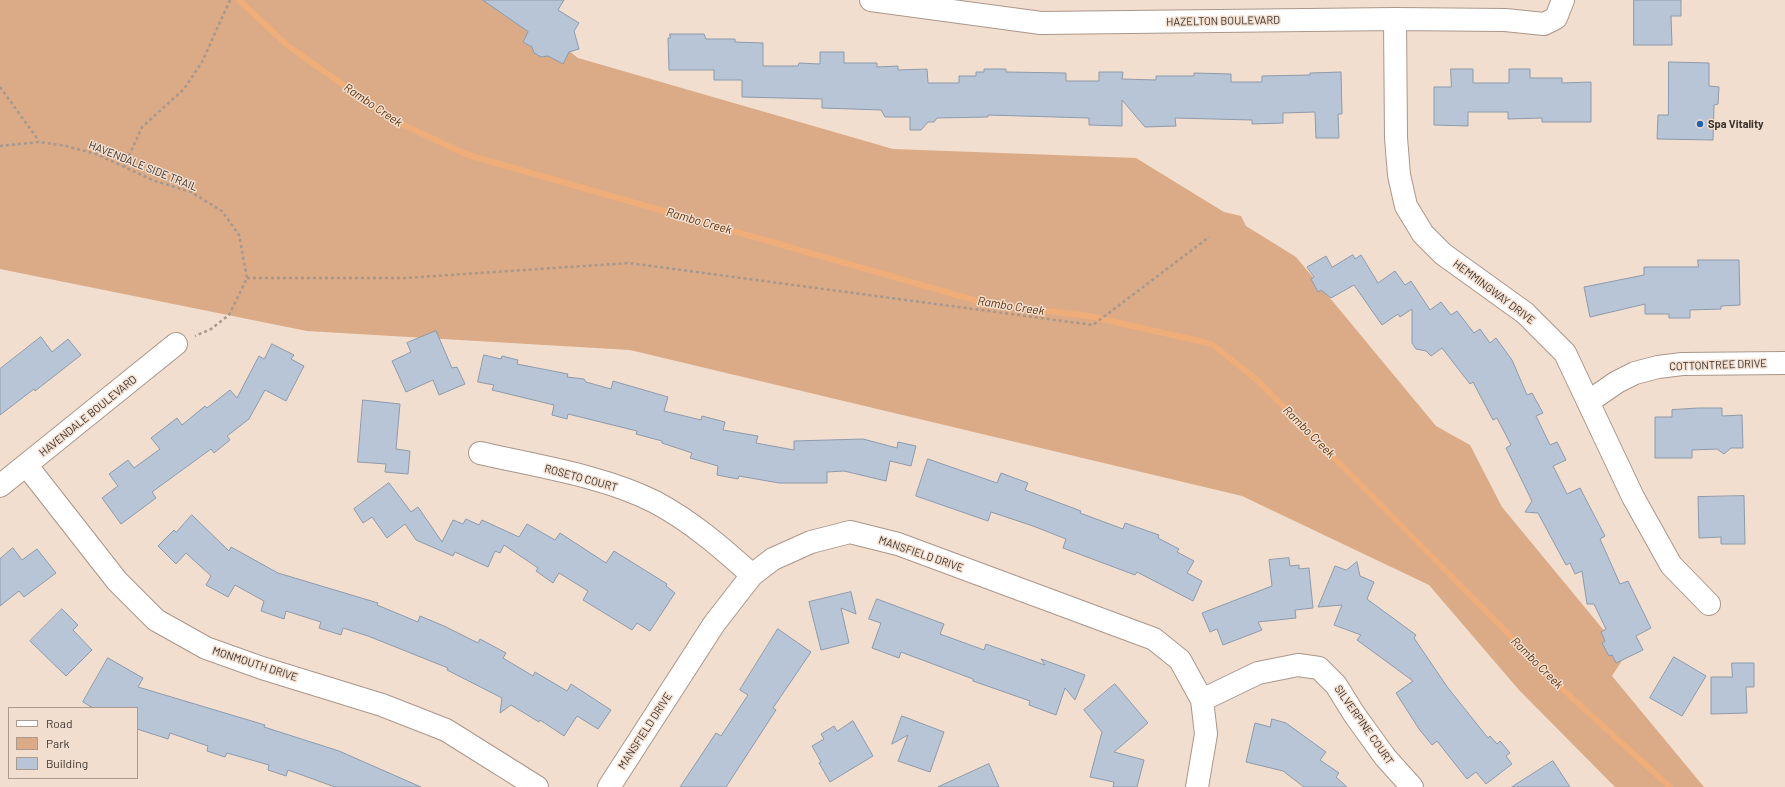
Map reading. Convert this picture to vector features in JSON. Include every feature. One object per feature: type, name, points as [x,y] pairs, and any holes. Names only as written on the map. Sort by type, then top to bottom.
[{"type":"street","name":"HAZELTON BOULEVARD","points":[[871,0],[1041,22],[1395,19],[1505,20],[1544,24],[1556,18],[1563,0]]},
{"type":"street","name":"HEMMINGWAY DRIVE","points":[[1395,19],[1396,138],[1398,176],[1406,206],[1423,234],[1443,254],[1525,313],[1565,354],[1633,497],[1671,565],[1709,604]]},
{"type":"street","name":"HAVENDALE BOULEVARD","points":[[0,486],[27,466],[176,344]]},
{"type":"street","name":"COTTONTREE DRIVE","points":[[1588,402],[1617,382],[1635,373],[1658,367],[1682,364],[1785,363]]},
{"type":"street","name":"ROSETO COURT","points":[[480,453],[608,484],[655,502],[711,538],[752,575]]},
{"type":"street","name":"MONMOUTH DRIVE","points":[[27,466],[117,581],[156,620],[206,648],[262,668],[382,705],[446,730],[537,787]]},
{"type":"street","name":"MANSFIELD DRIVE","points":[[608,787],[714,624],[752,575],[773,559],[811,542],[850,532],[898,544],[1154,640],[1180,660],[1202,700],[1206,734],[1197,787]]},
{"type":"street","name":"SILVERPINE COURT","points":[[1202,700],[1258,673],[1298,665],[1319,668],[1336,685],[1354,714],[1385,757],[1412,787]]},
{"type":"path","points":[[124,167],[142,127],[184,89],[202,62],[230,0]]},
{"type":"path","points":[[0,87],[39,142]]},
{"type":"path","name":"HAVENDALE SIDE TRAIL","points":[[0,146],[39,142],[66,146],[96,154],[155,181],[191,192],[222,211],[239,235],[247,278]]},
{"type":"path","points":[[176,344],[211,329],[229,315],[247,278],[406,278],[629,262],[1093,325],[1209,237]]},
{"type":"green space","points":[[0,0],[505,0],[578,58],[893,149],[1136,158],[1224,212],[1241,216],[1246,226],[1296,257],[1436,426],[1470,445],[1502,507],[1625,656],[1612,676],[1704,787],[1615,787],[1519,690],[1429,585],[1242,496],[630,350],[307,331],[0,269]]},
{"type":"building","points":[[483,0],[564,0],[558,10],[579,23],[574,31],[579,49],[569,52],[563,64],[548,56],[541,57],[534,53],[532,47],[523,42],[528,32]]},
{"type":"building","points":[[1634,0],[1681,0],[1681,16],[1671,16],[1672,45],[1634,45]]},
{"type":"building","points":[[670,34],[704,34],[706,39],[735,39],[735,42],[763,43],[763,66],[798,66],[799,63],[820,64],[820,52],[844,52],[844,63],[877,63],[877,67],[898,66],[898,70],[927,69],[928,83],[959,83],[959,76],[976,76],[976,72],[984,72],[984,69],[1006,69],[1006,72],[1066,73],[1066,81],[1099,81],[1099,72],[1123,72],[1122,79],[1156,80],[1156,76],[1194,76],[1194,73],[1231,74],[1231,82],[1262,82],[1262,76],[1310,75],[1310,73],[1341,72],[1342,114],[1338,114],[1339,138],[1316,138],[1315,112],[1283,113],[1283,123],[1252,124],[1252,120],[1175,118],[1176,126],[1145,127],[1122,100],[1122,126],[1089,125],[1089,118],[988,115],[988,117],[937,118],[934,122],[928,122],[921,130],[910,130],[910,117],[885,117],[881,110],[822,108],[822,99],[742,97],[742,80],[714,80],[714,70],[669,70],[668,38],[670,38]]},
{"type":"building","points":[[1669,62],[1709,63],[1709,86],[1719,87],[1718,104],[1714,105],[1713,140],[1657,139],[1658,115],[1668,115]]},
{"type":"building","points":[[1451,69],[1473,69],[1473,83],[1509,83],[1509,69],[1530,69],[1530,78],[1562,78],[1562,83],[1591,82],[1591,122],[1542,122],[1542,118],[1508,119],[1508,112],[1468,112],[1468,126],[1434,125],[1434,87],[1451,87]]},
{"type":"building","points":[[1353,255],[1355,259],[1361,255],[1378,283],[1395,271],[1405,285],[1411,281],[1430,310],[1441,302],[1451,315],[1457,311],[1474,333],[1480,329],[1490,343],[1496,338],[1512,360],[1527,395],[1532,393],[1543,413],[1536,416],[1550,445],[1557,442],[1566,460],[1553,466],[1567,494],[1580,488],[1605,536],[1600,539],[1620,584],[1628,581],[1651,628],[1636,636],[1643,650],[1616,663],[1612,655],[1609,656],[1602,643],[1605,641],[1601,632],[1606,629],[1594,604],[1587,604],[1582,571],[1575,574],[1570,563],[1566,565],[1538,513],[1525,512],[1532,501],[1506,448],[1511,445],[1497,418],[1493,420],[1473,382],[1470,384],[1442,348],[1431,356],[1426,351],[1416,349],[1412,343],[1412,309],[1400,317],[1398,314],[1382,325],[1354,285],[1331,298],[1321,290],[1318,292],[1311,279],[1314,277],[1307,267],[1326,256],[1332,267]]},
{"type":"building","points":[[1698,260],[1739,260],[1740,305],[1721,306],[1721,309],[1690,310],[1690,318],[1669,318],[1669,314],[1645,314],[1645,304],[1590,317],[1584,287],[1644,275],[1644,267],[1698,267]]},
{"type":"building","points":[[436,331],[452,368],[457,367],[465,384],[439,395],[433,380],[406,392],[392,361],[411,352],[407,343]]},
{"type":"building","points":[[41,337],[52,352],[68,339],[81,355],[35,391],[34,389],[0,415],[0,369]]},
{"type":"building","points":[[272,344],[294,355],[291,359],[304,366],[286,401],[265,390],[249,419],[227,436],[230,440],[214,453],[211,449],[152,492],[156,498],[121,524],[102,498],[118,486],[109,474],[128,460],[134,468],[160,449],[151,438],[177,418],[182,425],[205,406],[207,408],[230,390],[237,398],[259,356],[264,359]]},
{"type":"building","points":[[484,355],[501,359],[502,356],[518,360],[517,364],[568,374],[567,377],[584,379],[586,382],[611,389],[613,381],[668,397],[664,411],[701,420],[702,416],[725,422],[723,430],[758,436],[756,443],[794,450],[794,441],[863,439],[897,448],[898,442],[916,446],[911,466],[890,461],[886,481],[844,471],[827,472],[827,483],[779,483],[739,476],[738,479],[717,475],[718,466],[690,458],[692,453],[662,443],[662,441],[636,434],[637,431],[568,414],[567,419],[552,415],[554,405],[492,390],[494,385],[478,382]]},
{"type":"building","points":[[363,400],[400,404],[396,449],[410,451],[408,474],[385,472],[386,464],[358,462]]},
{"type":"building","points":[[1722,408],[1722,416],[1742,415],[1743,448],[1731,448],[1724,454],[1717,449],[1692,450],[1692,458],[1655,458],[1655,417],[1672,417],[1672,410]]},
{"type":"building","points":[[928,459],[997,483],[1001,473],[1028,483],[1025,490],[1081,511],[1080,513],[1123,529],[1125,523],[1159,535],[1158,538],[1179,549],[1177,552],[1194,561],[1187,573],[1202,581],[1193,601],[1137,572],[1135,575],[1063,548],[1066,539],[1033,526],[991,512],[988,521],[916,496]]},
{"type":"building","points":[[389,483],[411,512],[418,507],[442,542],[453,520],[463,524],[466,519],[479,525],[482,520],[519,537],[527,524],[555,540],[560,533],[606,563],[614,551],[667,584],[666,586],[675,593],[650,631],[637,623],[632,630],[583,600],[588,591],[559,573],[553,583],[536,571],[538,568],[504,545],[500,553],[495,551],[488,567],[455,552],[453,556],[416,540],[405,524],[387,538],[372,517],[363,523],[354,509]]},
{"type":"building","points":[[1744,496],[1745,544],[1721,544],[1721,537],[1699,538],[1698,497]]},
{"type":"building","points":[[192,515],[229,551],[231,547],[278,573],[378,603],[377,605],[418,622],[420,616],[478,643],[480,639],[506,653],[503,658],[533,676],[535,672],[567,691],[571,684],[611,710],[598,729],[577,716],[564,736],[540,720],[539,722],[511,705],[500,713],[502,698],[447,670],[448,668],[368,636],[343,628],[341,635],[319,628],[321,622],[286,611],[284,619],[261,611],[264,601],[235,585],[228,597],[206,585],[211,576],[186,553],[176,564],[158,546],[174,530],[176,532]]},
{"type":"building","points":[[13,548],[22,560],[37,549],[56,573],[24,597],[19,591],[0,606],[0,559]]},
{"type":"building","points":[[1289,558],[1290,566],[1299,565],[1299,569],[1309,568],[1313,608],[1295,610],[1296,618],[1258,622],[1262,630],[1223,645],[1217,629],[1210,632],[1202,613],[1272,586],[1269,560]]},
{"type":"building","points":[[1357,562],[1360,576],[1374,582],[1367,599],[1416,635],[1414,638],[1448,688],[1488,738],[1490,736],[1497,744],[1500,741],[1510,753],[1506,756],[1512,764],[1486,784],[1476,772],[1467,779],[1437,741],[1432,745],[1419,729],[1396,693],[1413,681],[1357,640],[1361,635],[1334,625],[1342,605],[1318,607],[1335,566],[1346,570]]},
{"type":"building","points":[[851,592],[856,614],[841,608],[849,643],[821,650],[809,602]]},
{"type":"building","points":[[877,599],[944,624],[940,634],[984,650],[986,644],[1045,665],[1041,659],[1085,675],[1075,700],[1065,688],[1056,715],[1029,705],[1030,701],[973,681],[973,679],[901,652],[899,658],[872,648],[881,623],[869,619]]},
{"type":"building","points":[[62,609],[78,625],[73,630],[92,650],[66,676],[30,641]]},
{"type":"building","points":[[778,629],[811,652],[773,708],[776,710],[726,787],[680,787],[716,733],[721,736],[748,695],[740,690]]},
{"type":"building","points":[[1674,657],[1706,676],[1682,716],[1650,698]]},
{"type":"building","points":[[108,658],[143,678],[138,687],[265,725],[264,727],[339,751],[421,787],[335,787],[288,770],[286,776],[268,770],[269,765],[227,753],[225,757],[207,751],[208,746],[170,733],[168,739],[138,729],[138,707],[91,707],[83,702]]},
{"type":"building","points":[[1732,663],[1754,663],[1754,687],[1746,687],[1747,713],[1711,714],[1711,677],[1732,677]]},
{"type":"building","points":[[1115,684],[1148,723],[1114,752],[1144,760],[1137,787],[1113,787],[1114,782],[1090,777],[1102,732],[1084,710]]},
{"type":"building","points":[[902,716],[944,732],[930,772],[898,761],[908,735],[892,744]]},
{"type":"building","points":[[1272,719],[1286,723],[1326,752],[1320,760],[1339,773],[1336,777],[1347,787],[1304,787],[1283,771],[1246,762],[1255,723],[1270,727]]},
{"type":"building","points":[[853,721],[873,756],[830,782],[819,763],[821,762],[812,746],[824,739],[821,734],[834,726],[837,731]]},
{"type":"building","points":[[1553,761],[1570,787],[1512,787]]},
{"type":"building","points":[[989,764],[999,787],[938,787]]},
{"type":"waterway","name":"Rambo Creek","points":[[239,0],[287,45],[393,120],[468,155],[988,304],[1089,316],[1212,344],[1257,380],[1570,696],[1670,787]]},
{"type":"place","name":"Spa Vitality","points":[[1700,124]]}]
